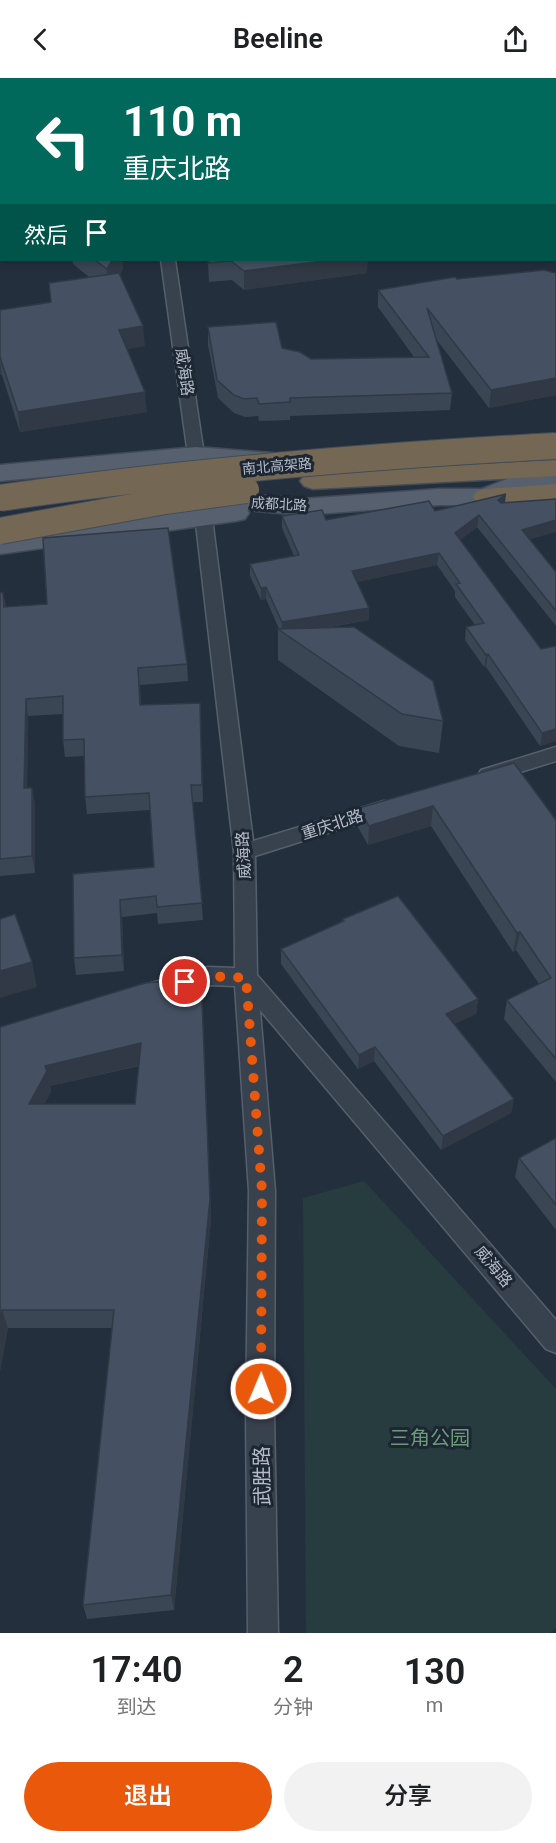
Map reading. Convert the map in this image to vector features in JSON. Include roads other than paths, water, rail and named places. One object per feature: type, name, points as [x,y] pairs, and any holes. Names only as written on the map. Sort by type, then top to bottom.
[{"type":"highway","name":"南北高架路","points":[[0,498],[149,478],[338,460],[556,446]]},
{"type":"highway","points":[[0,475],[139,466],[338,460]]},
{"type":"highway","name":"南北高架路","points":[[0,513],[105,495],[226,485],[556,468]]},
{"type":"highway","points":[[0,531],[165,501],[313,481]]},
{"type":"highway","points":[[486,497],[556,492]]},
{"type":"main road","points":[[0,475],[30,468],[280,461],[556,438]]},
{"type":"main road","points":[[0,490],[123,475],[196,462]]},
{"type":"main road","points":[[30,468],[123,475]]},
{"type":"main road","name":"成都北路","points":[[201,507],[302,507],[439,497],[486,497],[512,485],[556,481]]},
{"type":"main road","points":[[486,497],[520,506],[556,505]]},
{"type":"main road","points":[[0,524],[201,507]]},
{"type":"main road","points":[[0,546],[201,507]]},
{"type":"street","name":"威海路","points":[[168,261],[196,462],[244,852],[246,978],[389,1142],[556,1340]]},
{"type":"street","points":[[470,781],[556,754]]},
{"type":"street","name":"重庆北路","points":[[244,852],[405,801]]},
{"type":"street","points":[[139,994],[208,976],[246,978]]},
{"type":"street","name":"武胜路","points":[[246,978],[262,1191],[260,1412],[263,1633]]},
{"type":"street","name":"武胜路","points":[[264,1578],[278,1633]]},
{"type":"park label","name":"三角公园","points":[[430,1438]]}]
